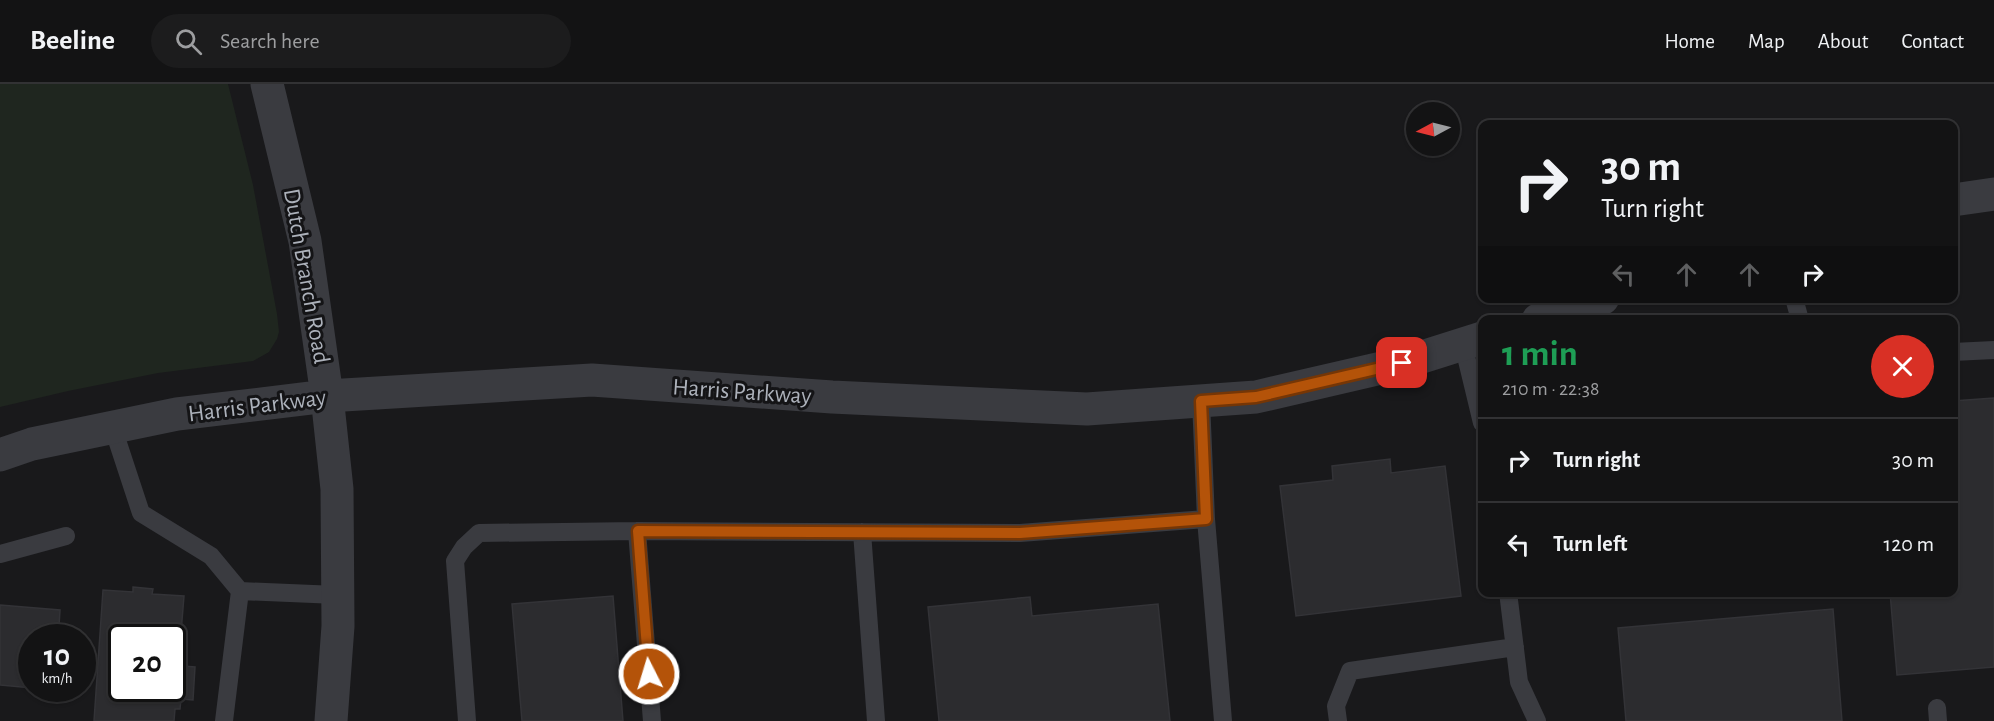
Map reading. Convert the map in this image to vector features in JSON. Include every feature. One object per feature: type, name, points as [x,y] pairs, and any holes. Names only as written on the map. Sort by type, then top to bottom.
[{"type":"street","name":"Dutch Branch Road","points":[[267,84],[305,241],[327,396],[337,489],[338,626],[331,721]]},
{"type":"street","points":[[1958,199],[1994,194]]},
{"type":"street","points":[[1553,315],[1588,303]]},
{"type":"street","name":"Harris Parkway","points":[[0,455],[32,444],[177,414],[327,396],[592,380],[832,397],[1087,409],[1256,397],[1402,363],[1473,341]]},
{"type":"lane","points":[[1473,341],[1478,387]]},
{"type":"lane","points":[[1958,352],[1994,350]]},
{"type":"lane","points":[[1201,401],[1206,519],[1222,721]]},
{"type":"lane","points":[[113,428],[141,513],[211,556],[240,591],[224,721]]},
{"type":"lane","points":[[467,721],[455,561],[464,547],[479,533],[638,531],[1020,533],[1206,519]]},
{"type":"lane","points":[[638,531],[652,721]]},
{"type":"lane","points":[[862,532],[876,721]]},
{"type":"lane","points":[[0,554],[66,536]]},
{"type":"lane","points":[[240,591],[338,595]]},
{"type":"lane","points":[[1509,597],[1519,682],[1537,721]]},
{"type":"lane","points":[[1338,721],[1336,706],[1350,671],[1515,647]]},
{"type":"shaded area","points":[[0,84],[228,84],[253,185],[277,314],[279,332],[269,352],[253,361],[158,373],[0,407]]},
{"type":"building","points":[[1994,398],[1994,667],[1897,675],[1890,597],[1958,597],[1958,401]]},
{"type":"building","points":[[1390,459],[1391,473],[1445,466],[1461,596],[1296,616],[1280,486],[1333,480],[1332,466]]},
{"type":"building","points":[[133,587],[153,589],[152,594],[184,596],[182,624],[108,624],[108,702],[181,702],[180,709],[175,709],[174,721],[94,721],[103,590],[133,592]]},
{"type":"building","points":[[613,596],[623,721],[522,721],[512,604]]},
{"type":"building","points":[[1030,597],[1032,616],[1158,604],[1170,721],[939,721],[928,607]]},
{"type":"building","points":[[0,605],[60,610],[59,624],[18,624],[18,687],[0,685]]},
{"type":"building","points":[[1833,609],[1842,721],[1626,721],[1618,628]]},
{"type":"building","points":[[186,666],[195,667],[193,700],[186,699]]},
{"type":"route","points":[[649,674],[638,531],[1020,533],[1206,519],[1201,401],[1256,397],[1402,363]]}]
